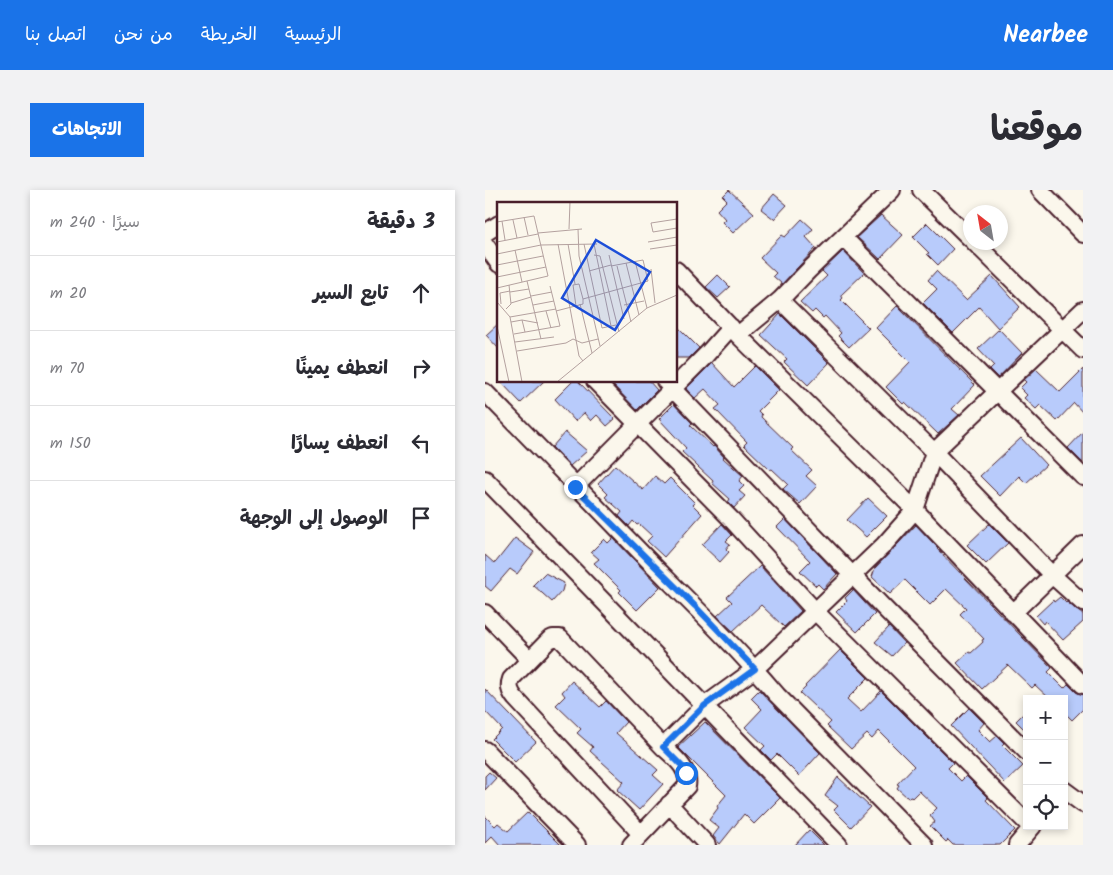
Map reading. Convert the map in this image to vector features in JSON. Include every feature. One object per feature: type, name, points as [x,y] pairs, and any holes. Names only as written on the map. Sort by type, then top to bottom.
[{"type":"street","points":[[677,379],[735,331],[780,300],[892,190]]},
{"type":"street","points":[[921,190],[963,231]]},
{"type":"street","points":[[1040,190],[1083,234]]},
{"type":"street","points":[[485,233],[497,225]]},
{"type":"street","points":[[843,237],[1083,477]]},
{"type":"street","points":[[485,244],[497,261]]},
{"type":"street","points":[[983,250],[1083,350]]},
{"type":"street","points":[[677,271],[915,510],[1083,685]]},
{"type":"street","points":[[780,300],[934,452],[1052,575],[1083,603]]},
{"type":"street","points":[[663,747],[704,706],[755,669],[816,612],[884,544],[915,510],[934,452],[1083,310]]},
{"type":"street","points":[[596,382],[731,519],[816,612],[1023,819]]},
{"type":"street","points":[[575,487],[637,424],[669,385],[884,608],[1023,748]]},
{"type":"street","points":[[485,392],[575,487],[695,606],[777,695],[924,845]]},
{"type":"street","points":[[485,479],[839,845]]},
{"type":"street","points":[[1013,613],[1083,545]]},
{"type":"street","points":[[485,613],[529,659]]},
{"type":"street","points":[[560,638],[663,747],[683,767],[688,780],[687,786],[636,840],[510,692],[509,685],[511,680],[549,640],[560,638]]},
{"type":"street","points":[[485,750],[577,845]]},
{"type":"street","points":[[1068,795],[1083,804]]},
{"type":"street","points":[[669,804],[707,845]]},
{"type":"street","points":[[1017,845],[1027,830]]},
{"type":"building","points":[[729,190],[754,213],[733,233],[722,222],[725,219],[717,210],[727,200],[723,196]]},
{"type":"building","points":[[774,194],[787,205],[774,219],[761,209]]},
{"type":"building","points":[[881,215],[903,235],[880,259],[857,237]]},
{"type":"building","points":[[802,219],[813,229],[806,237],[816,248],[782,284],[773,276],[776,273],[760,258],[782,235],[785,237]]},
{"type":"building","points":[[927,223],[953,249],[938,265],[913,237]]},
{"type":"building","points":[[843,251],[864,273],[841,295],[843,298],[841,300],[869,328],[849,347],[838,336],[841,333],[825,316],[823,318],[815,310],[812,313],[800,302],[827,276],[822,271]]},
{"type":"building","points":[[936,271],[966,300],[992,276],[1020,307],[998,328],[979,307],[953,333],[923,303],[937,289],[928,280]]},
{"type":"building","points":[[718,275],[730,287],[718,298],[706,287]]},
{"type":"building","points":[[897,306],[975,385],[952,409],[959,415],[938,434],[905,402],[903,404],[886,387],[910,362],[876,328]]},
{"type":"building","points":[[780,314],[829,363],[808,385],[784,362],[787,359],[761,335]]},
{"type":"building","points":[[497,325],[497,347],[486,335]]},
{"type":"building","points":[[677,326],[699,348],[689,358],[677,358]]},
{"type":"building","points":[[999,329],[1022,353],[998,378],[990,370],[994,366],[978,349]]},
{"type":"building","points":[[712,363],[734,387],[755,366],[779,390],[758,411],[762,415],[761,417],[793,448],[791,450],[812,470],[806,476],[817,486],[800,504],[783,489],[788,484],[744,445],[747,442],[715,409],[720,405],[705,389],[695,398],[686,389]]},
{"type":"building","points":[[1036,369],[1060,392],[1083,369],[1083,413],[1074,403],[1057,421],[1040,405],[1036,409],[1024,398],[1027,395],[1020,388],[1026,382],[1024,380]]},
{"type":"building","points":[[501,382],[543,382],[521,403]]},
{"type":"building","points":[[572,382],[579,382],[615,419],[607,426],[597,415],[591,421],[584,413],[575,421],[555,399]]},
{"type":"building","points":[[610,382],[650,382],[657,390],[637,410]]},
{"type":"building","points":[[674,404],[692,423],[690,425],[714,446],[723,458],[743,476],[739,481],[744,486],[739,491],[745,496],[734,508],[728,502],[730,499],[682,452],[686,448],[659,419]]},
{"type":"building","points":[[565,432],[587,451],[570,466],[552,447]]},
{"type":"building","points":[[1083,432],[1083,463],[1068,448]]},
{"type":"building","points":[[1021,438],[1046,465],[1026,483],[1019,476],[1000,496],[980,476]]},
{"type":"building","points":[[615,465],[643,490],[655,476],[664,484],[670,478],[695,503],[693,505],[702,514],[664,557],[647,541],[652,536],[639,524],[637,525],[633,521],[629,526],[619,516],[622,512],[605,497],[608,494],[598,484]]},
{"type":"building","points":[[868,498],[887,516],[866,537],[847,520]]},
{"type":"building","points":[[785,519],[837,574],[823,589],[818,584],[816,586],[800,571],[810,561],[777,527]]},
{"type":"building","points":[[722,524],[732,535],[726,541],[730,544],[726,549],[729,552],[720,562],[702,545]]},
{"type":"building","points":[[989,524],[1008,543],[986,564],[967,545]]},
{"type":"building","points":[[916,525],[1052,668],[1048,672],[1064,688],[1068,684],[1076,692],[1083,695],[1083,709],[1072,720],[1068,716],[1068,695],[1046,695],[1035,685],[1032,688],[1008,665],[982,689],[957,663],[969,652],[971,653],[984,639],[960,614],[966,608],[946,589],[930,605],[905,580],[890,594],[872,577],[875,568]]},
{"type":"building","points":[[515,538],[534,552],[517,574],[510,569],[491,591],[485,586],[485,555],[494,563],[496,562]]},
{"type":"building","points":[[613,538],[660,587],[637,610],[619,592],[621,590],[594,563],[599,559],[591,552],[604,539],[608,543]]},
{"type":"building","points":[[760,566],[801,611],[784,627],[761,605],[733,631],[717,616],[732,602],[727,597]]},
{"type":"building","points":[[545,573],[564,583],[562,591],[552,602],[533,585]]},
{"type":"building","points":[[853,590],[875,614],[857,632],[836,612],[847,601],[845,598]]},
{"type":"building","points":[[1060,597],[1083,615],[1083,622],[1063,640],[1045,621],[1043,624],[1036,616],[1053,600],[1054,602]]},
{"type":"building","points":[[889,627],[904,643],[892,656],[875,642]]},
{"type":"building","points":[[840,650],[868,678],[847,699],[861,712],[881,691],[953,763],[948,768],[961,781],[966,776],[988,798],[986,800],[1015,830],[1000,845],[953,845],[948,840],[946,842],[930,826],[935,822],[930,815],[937,808],[919,791],[912,798],[908,798],[897,788],[899,785],[897,784],[914,766],[879,731],[872,739],[867,734],[851,749],[827,726],[831,722],[800,693]]},
{"type":"building","points":[[572,681],[600,707],[606,701],[626,722],[616,733],[658,770],[653,775],[663,784],[639,810],[617,790],[624,782],[590,751],[593,747],[577,733],[581,729],[556,705],[565,696],[562,692]]},
{"type":"building","points":[[485,689],[536,742],[515,762],[492,739],[502,729],[485,711]]},
{"type":"building","points":[[759,690],[820,753],[799,776],[777,754],[771,760],[761,750],[765,746],[745,727],[762,709],[751,698]]},
{"type":"building","points":[[969,708],[984,723],[978,730],[990,742],[997,736],[1004,743],[1002,745],[1023,766],[1005,783],[951,726]]},
{"type":"building","points":[[1023,714],[1023,728],[1016,721]]},
{"type":"building","points":[[705,722],[780,798],[754,824],[744,814],[720,844],[713,836],[719,828],[709,820],[726,795],[678,747]]},
{"type":"building","points":[[489,772],[496,778],[485,790],[485,776]]},
{"type":"building","points":[[838,777],[870,807],[851,827],[834,810],[838,806],[825,796]]},
{"type":"building","points":[[528,812],[561,845],[500,845],[492,836],[485,843],[485,816],[495,826],[498,823],[508,831]]},
{"type":"building","points":[[809,830],[824,845],[795,845]]},
{"type":"route","points":[[575,487],[695,606],[755,669],[704,706],[663,747],[683,767],[686,773]]}]
